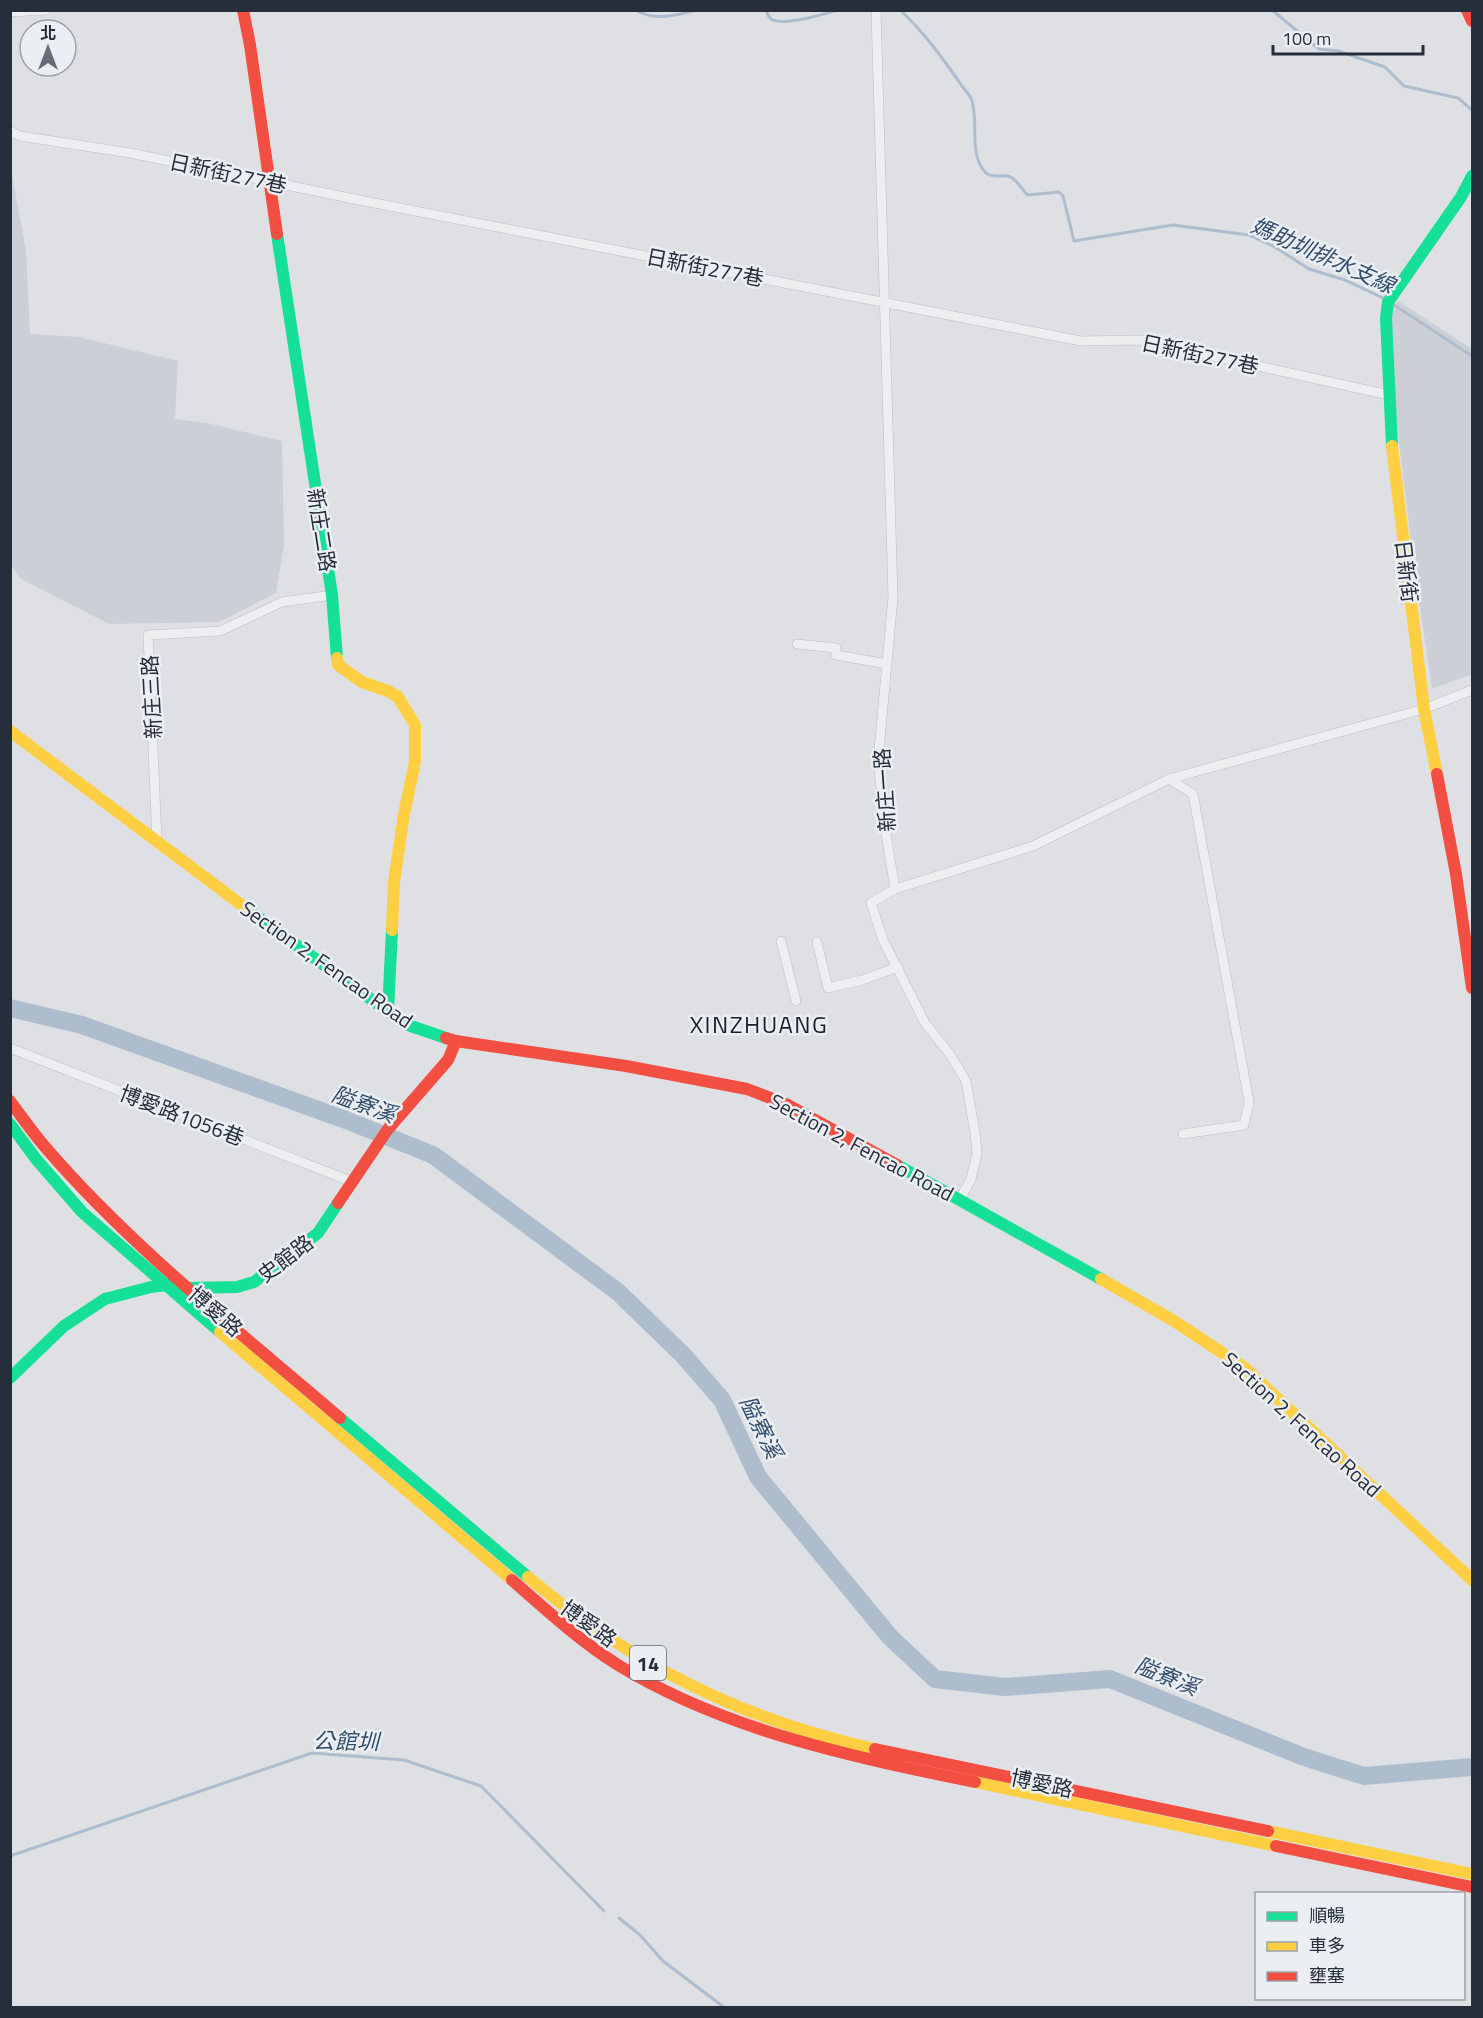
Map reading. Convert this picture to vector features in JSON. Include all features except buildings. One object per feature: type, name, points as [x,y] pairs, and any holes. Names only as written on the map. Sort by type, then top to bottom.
[{"type":"street","points":[[10,12],[46,10]]},
{"type":"street","name":"新庄二路","points":[[243,10],[332,595],[338,665],[362,682],[398,697],[416,725],[415,762],[404,814],[394,882],[387,1011]]},
{"type":"street","name":"新庄一路","points":[[876,10],[893,597],[878,762],[895,889]]},
{"type":"street","points":[[1467,10],[1473,21]]},
{"type":"street","name":"日新街277巷","points":[[10,131],[20,136],[130,153],[1081,341],[1141,340],[1389,395]]},
{"type":"street","name":"日新街","points":[[1472,984],[1456,874],[1424,709],[1393,459],[1386,318],[1388,302],[1394,291],[1461,197],[1473,176]]},
{"type":"street","name":"新庄三路","points":[[157,842],[148,635],[220,631],[282,602],[332,595]]},
{"type":"street","points":[[797,644],[836,648],[836,655],[887,664]]},
{"type":"street","points":[[960,1199],[971,1179],[977,1154],[966,1081],[949,1053],[925,1023],[883,940],[871,903],[895,889],[1033,846],[1168,779],[1424,709],[1473,690]]},
{"type":"street","name":"Section 2, Fencao Road","points":[[10,731],[405,1024],[456,1041],[626,1066],[747,1089],[786,1104],[960,1199],[1174,1321],[1245,1368],[1473,1580]]},
{"type":"street","points":[[1168,779],[1193,794],[1249,1102],[1244,1125],[1183,1134]]},
{"type":"street","points":[[781,941],[796,1001]]},
{"type":"street","points":[[816,942],[828,988],[862,980],[898,967]]},
{"type":"street","name":"史館路","points":[[10,1378],[64,1326],[105,1299],[167,1285],[189,1288],[237,1287],[254,1282],[318,1233],[388,1129],[448,1060],[456,1041]]},
{"type":"street","name":"博愛路1056巷","points":[[10,1048],[356,1178]]},
{"type":"street","name":"博愛路","points":[[10,1101],[46,1148],[69,1173],[118,1223],[189,1288],[394,1465],[546,1592],[627,1651],[674,1678],[741,1709],[787,1725],[868,1747],[1473,1874]]},
{"type":"street","name":"博愛路","points":[[10,1124],[36,1159],[82,1212],[246,1355],[570,1630],[618,1664],[667,1690],[741,1722],[783,1737],[860,1758],[1473,1887]]},
{"type":"street","points":[[618,1664],[627,1651]]},
{"type":"street","points":[[667,1690],[674,1678]]},
{"type":"shaded area","points":[[11,169],[26,251],[30,334],[79,337],[178,361],[175,419],[207,423],[282,441],[284,545],[276,593],[219,622],[109,624],[21,579],[11,565]]},
{"type":"shaded area","points":[[1398,301],[1472,349],[1472,674],[1432,689],[1414,567],[1394,400],[1391,309]]},
{"type":"waterway","name":"媽助圳排水支線","points":[[635,10],[659,17],[698,10]]},
{"type":"waterway","name":"媽助圳排水支線","points":[[766,10],[771,19],[785,22],[838,10]]},
{"type":"waterway","name":"媽助圳排水支線","points":[[900,10],[933,47],[970,97],[974,110],[977,157],[986,173],[1011,177],[1028,195],[1059,192],[1063,196],[1074,241],[1173,225],[1249,235],[1275,247],[1309,269],[1345,280],[1385,299]]},
{"type":"waterway","points":[[1272,10],[1319,49],[1338,51],[1385,67],[1404,86],[1458,98],[1472,110]]},
{"type":"waterway","name":"媽助圳排水支線","points":[[1391,303],[1472,356]]},
{"type":"waterway","name":"隘寮溪","points":[[10,1008],[82,1025],[346,1120],[433,1155],[618,1292],[684,1356],[722,1400],[758,1477],[890,1637],[935,1679],[1005,1687],[1110,1679],[1304,1757],[1364,1776],[1472,1767]]},
{"type":"waterway","name":"公館圳","points":[[10,1856],[312,1753],[404,1760],[481,1786],[604,1911]]},
{"type":"waterway","name":"公館圳","points":[[619,1918],[640,1935],[663,1961],[725,2008]]},
{"type":"traffic: fast","points":[[1392,446],[1386,318],[1388,302],[1461,197],[1472,176]]},
{"type":"traffic: fast","points":[[277,234],[332,595],[337,658]]},
{"type":"traffic: fast","points":[[247,909],[405,1024],[446,1038]]},
{"type":"traffic: fast","points":[[388,1011],[392,930]]},
{"type":"traffic: fast","points":[[10,1124],[36,1159],[82,1212],[220,1332]]},
{"type":"traffic: fast","points":[[897,1165],[1101,1279]]},
{"type":"traffic: fast","points":[[10,1378],[64,1326],[105,1299],[167,1285],[189,1288],[237,1287],[254,1282],[318,1233],[338,1203]]},
{"type":"traffic: fast","points":[[340,1418],[528,1577]]},
{"type":"traffic: slow","points":[[1392,446],[1424,709],[1437,774]]},
{"type":"traffic: slow","points":[[337,658],[338,665],[362,682],[398,697],[415,725],[415,762],[404,814],[394,882],[392,930]]},
{"type":"traffic: slow","points":[[10,731],[247,909]]},
{"type":"traffic: slow","points":[[1101,1279],[1174,1321],[1245,1368],[1472,1580]]},
{"type":"traffic: slow","points":[[220,1332],[512,1580]]},
{"type":"traffic: slow","points":[[528,1577],[608,1637],[691,1685],[779,1722],[875,1749]]},
{"type":"traffic: slow","points":[[975,1782],[1276,1846]]},
{"type":"traffic: slow","points":[[1268,1831],[1472,1874]]},
{"type":"traffic: jam","points":[[243,10],[277,234]]},
{"type":"traffic: jam","points":[[1467,10],[1472,21]]},
{"type":"traffic: jam","points":[[1437,774],[1456,874],[1472,988]]},
{"type":"traffic: jam","points":[[446,1038],[626,1066],[747,1089],[786,1104],[897,1165]]},
{"type":"traffic: jam","points":[[338,1203],[388,1129],[448,1060],[456,1041]]},
{"type":"traffic: jam","points":[[10,1101],[46,1148],[115,1221],[188,1289],[340,1418]]},
{"type":"traffic: jam","points":[[512,1580],[604,1656],[659,1688],[702,1708],[791,1739],[975,1782]]},
{"type":"traffic: jam","points":[[875,1749],[1268,1831]]},
{"type":"traffic: jam","points":[[1276,1846],[1472,1887]]},
{"type":"district","name":"XINZHUANG","points":[[759,1024]]}]
